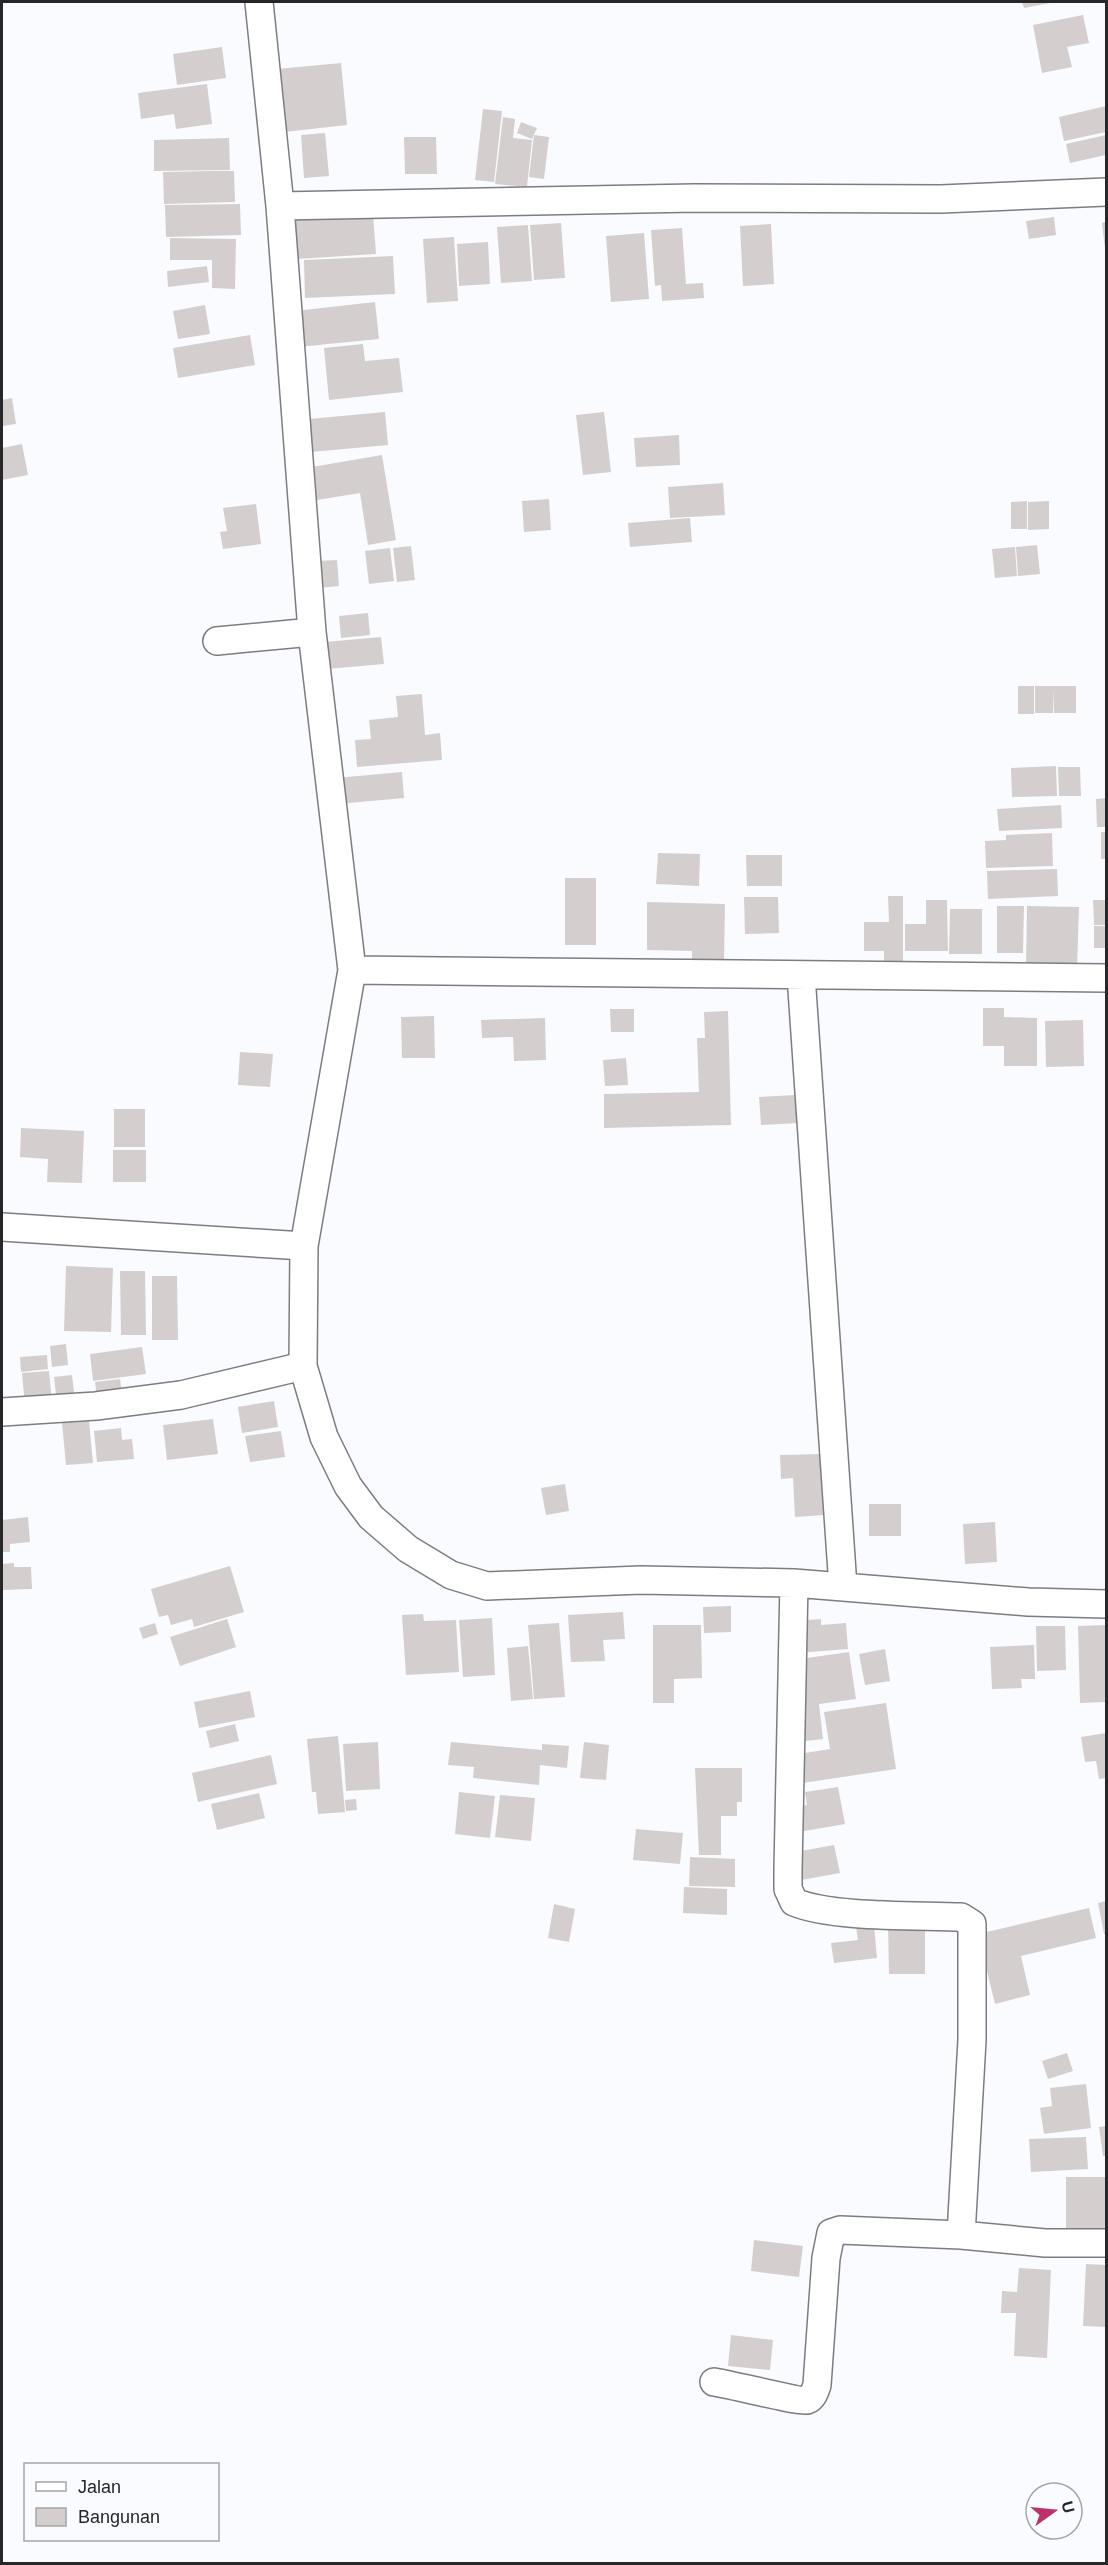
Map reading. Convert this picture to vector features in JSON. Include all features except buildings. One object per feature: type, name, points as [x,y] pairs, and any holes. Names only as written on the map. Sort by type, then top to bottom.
[{"type":"street","points":[[260,2],[280,206],[312,632],[352,970],[304,1246],[303,1366],[324,1437],[348,1486],[371,1517],[408,1549],[451,1575],[487,1586],[641,1580],[794,1583],[1028,1602],[1107,1604]]},
{"type":"street","points":[[280,206],[694,198],[941,199],[1107,192]]},
{"type":"street","points":[[217,641],[312,632]]},
{"type":"street","points":[[352,970],[1107,978]]},
{"type":"street","points":[[801,975],[843,1587]]},
{"type":"street","points":[[2,1227],[304,1246]]},
{"type":"street","points":[[2,1412],[96,1406],[181,1395],[303,1366]]},
{"type":"street","points":[[794,1583],[788,1869],[788,1890],[794,1902],[807,1908],[843,1912],[961,1917],[972,1924],[972,2040],[961,2235]]},
{"type":"street","points":[[714,2382],[748,2387],[795,2401],[808,2400],[814,2395],[817,2385],[826,2258],[831,2234],[840,2230],[961,2235],[1044,2243],[1107,2243]]}]
